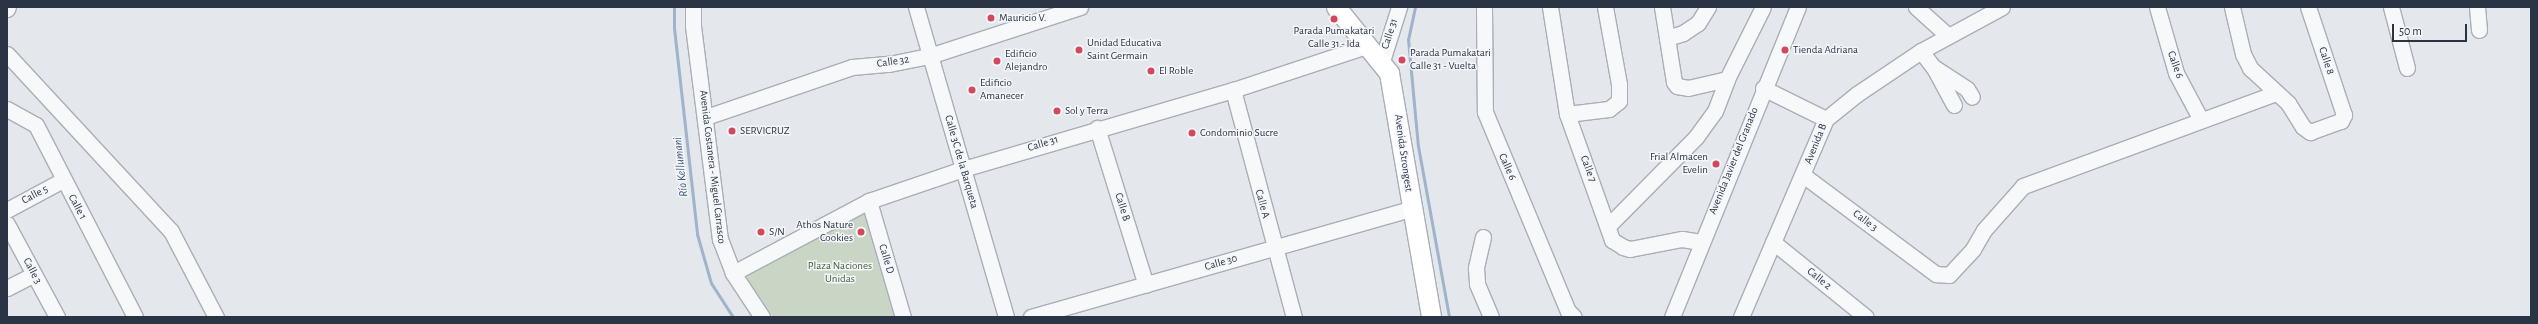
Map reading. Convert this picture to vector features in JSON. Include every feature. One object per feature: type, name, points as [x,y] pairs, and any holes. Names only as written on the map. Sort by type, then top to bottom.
[{"type":"main road","name":"Avenida Strongest","points":[[1336,7],[1366,46],[1382,61],[1389,73],[1394,88],[1411,209],[1431,317]]},
{"type":"street","name":"Avenida Costanera - Miguel Carrasco","points":[[693,7],[693,26],[706,117],[719,234],[733,273],[762,317]]},
{"type":"street","name":"Calle 3C de la Barqueta","points":[[916,7],[1006,317]]},
{"type":"street","name":"Calle 32","points":[[706,117],[852,67],[889,64],[930,56],[1080,7]]},
{"type":"street","name":"Calle 31","points":[[1382,61],[1399,7]]},
{"type":"street","name":"Calle 6","points":[[1484,7],[1485,112],[1568,310],[1574,317]]},
{"type":"street","name":"Calle 7","points":[[1550,7],[1567,114],[1609,225],[1612,240],[1623,248],[1646,247],[1682,239],[1701,242]]},
{"type":"street","points":[[1567,114],[1609,109],[1619,101],[1619,84],[1605,7]]},
{"type":"street","points":[[1662,7],[1674,82],[1677,86],[1688,88],[1727,79]]},
{"type":"street","points":[[1667,38],[1683,33],[1698,23],[1708,7]]},
{"type":"street","points":[[1609,225],[1696,137],[1715,111],[1727,79],[1763,7]]},
{"type":"street","name":"Avenida Javier del Granado","points":[[1672,317],[1763,88],[1798,7]]},
{"type":"street","points":[[1916,7],[1947,35]]},
{"type":"street","name":"Avenida B","points":[[1747,314],[1772,242],[1803,175],[1826,119],[1857,94],[1921,51],[1947,35],[2002,7]]},
{"type":"street","name":"Calle 6","points":[[2157,7],[2176,73],[2200,120]]},
{"type":"street","points":[[2200,120],[2276,93],[2250,68],[2243,54],[2232,7]]},
{"type":"street","name":"Calle 8","points":[[2276,93],[2288,103],[2303,127],[2310,132],[2341,121],[2344,115],[2308,7]]},
{"type":"street","points":[[2391,7],[2407,68]]},
{"type":"street","points":[[2477,7],[2479,30]]},
{"type":"street","name":"Calle 31","points":[[733,273],[869,201],[963,169],[1097,128],[1233,90],[1366,46]]},
{"type":"street","points":[[1921,51],[1934,68],[1954,105]]},
{"type":"street","points":[[10,61],[171,231],[216,317]]},
{"type":"street","points":[[1934,68],[1967,89],[1972,97]]},
{"type":"street","points":[[1763,88],[1826,119]]},
{"type":"street","name":"Calle A","points":[[1233,90],[1294,317]]},
{"type":"street","name":"Calle 1","points":[[7,108],[36,125],[63,180],[135,317]]},
{"type":"street","name":"Calle 3","points":[[1803,175],[1936,274],[1952,274],[1973,249],[1984,230],[2023,186],[2200,120]]},
{"type":"street","name":"Calle B","points":[[1097,128],[1146,285]]},
{"type":"street","name":"Calle 5","points":[[7,210],[63,180]]},
{"type":"street","name":"Calle D","points":[[869,201],[903,317]]},
{"type":"street","name":"Calle 30","points":[[1031,317],[1411,209]]},
{"type":"street","name":"Calle 3","points":[[7,224],[57,317]]},
{"type":"street","points":[[1483,237],[1476,268],[1477,284],[1491,317]]},
{"type":"street","name":"Calle 2","points":[[1772,242],[1866,317]]},
{"type":"street","points":[[7,288],[34,274]]},
{"type":"green space","name":"Plaza Naciones Unidas","points":[[861,214],[866,214],[898,317],[773,317],[747,279],[748,274]]},
{"type":"waterway","name":"Río Kellumani","points":[[674,7],[674,28],[697,234],[711,283],[733,317]]},
{"type":"waterway","points":[[1415,7],[1408,39],[1418,146],[1449,317]]},
{"type":"place","name":"Mauricio V.","points":[[991,18]]},
{"type":"place","name":"Parada Pumakatari Calle 31 - Ida","points":[[1334,19]]},
{"type":"place","name":"Unidad Educativa Saint Germain","points":[[1079,50]]},
{"type":"place","name":"Tienda Adriana","points":[[1785,50]]},
{"type":"place","name":"Parada Pumakatari Calle 31 - Vuelta","points":[[1402,60]]},
{"type":"place","name":"Edificio Alejandro","points":[[997,61]]},
{"type":"place","name":"El Roble","points":[[1151,71]]},
{"type":"place","name":"Edificio Amanecer","points":[[972,90]]},
{"type":"place","name":"Sol y Terra","points":[[1057,111]]},
{"type":"place","name":"SERVICRUZ","points":[[732,131]]},
{"type":"place","name":"Condominio Sucre","points":[[1192,133]]},
{"type":"place","name":"Frial Almacen Evelin","points":[[1716,164]]},
{"type":"place","name":"S/N","points":[[761,232]]},
{"type":"place","name":"Athos Nature Cookies","points":[[861,232]]}]
